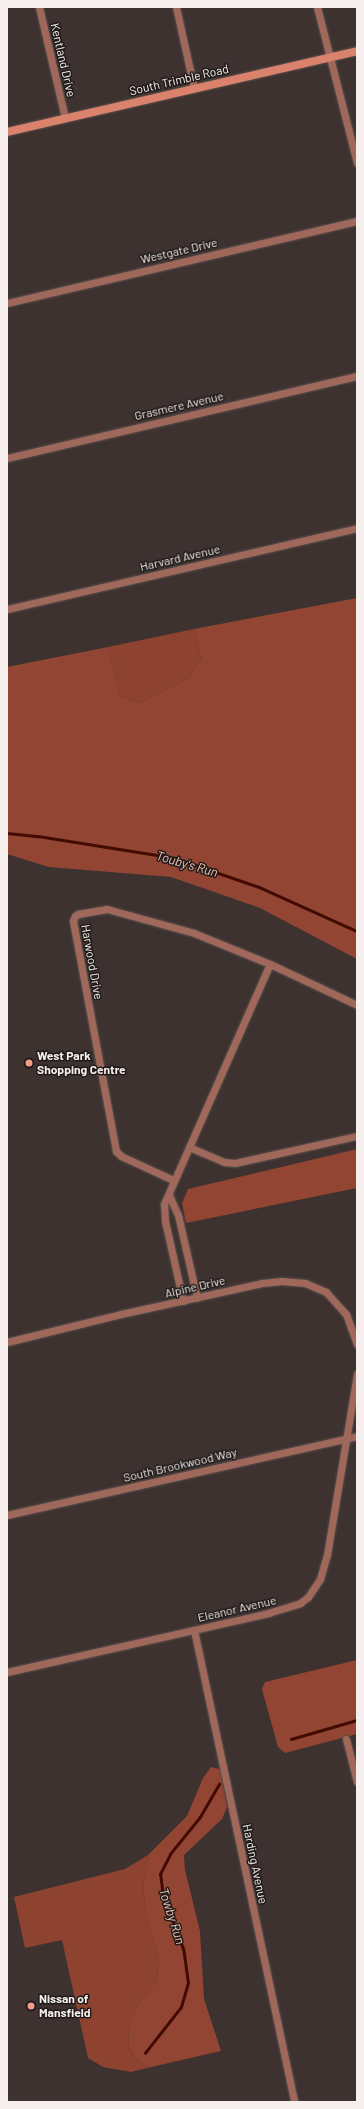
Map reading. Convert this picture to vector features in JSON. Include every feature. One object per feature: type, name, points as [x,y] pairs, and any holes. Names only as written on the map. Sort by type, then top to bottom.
[{"type":"main road","name":"South Trimble Road","points":[[7,132],[357,51]]},
{"type":"street","name":"Kentland Drive","points":[[39,7],[65,118]]},
{"type":"street","points":[[176,7],[194,88]]},
{"type":"street","points":[[317,7],[357,163]]},
{"type":"street","name":"Westgate Drive","points":[[7,303],[357,221]]},
{"type":"street","name":"Grasmere Avenue","points":[[7,458],[357,376]]},
{"type":"street","name":"Harvard Avenue","points":[[7,609],[357,528]]},
{"type":"street","name":"Harwood Drive","points":[[173,1180],[121,1156],[116,1151],[73,921],[75,916],[102,909],[114,910],[194,932],[270,964],[357,1005]]},
{"type":"street","points":[[183,1301],[165,1221],[164,1204],[169,1195],[173,1180],[270,964]]},
{"type":"street","points":[[189,1147],[224,1162],[235,1163],[357,1136]]},
{"type":"street","points":[[169,1195],[178,1215],[197,1298]]},
{"type":"street","name":"Alpine Drive","points":[[7,1342],[272,1281],[305,1283],[326,1292],[341,1306],[351,1324],[357,1345]]},
{"type":"street","points":[[346,1438],[357,1373]]},
{"type":"street","name":"South Brookwood Way","points":[[7,1515],[357,1436]]},
{"type":"street","name":"Eleanor Avenue","points":[[7,1672],[194,1630],[300,1603],[315,1590],[323,1571],[327,1555],[346,1438]]},
{"type":"street","name":"Harding Avenue","points":[[194,1630],[294,2102]]},
{"type":"street","points":[[346,1739],[357,1782]]},
{"type":"shaded area","points":[[357,598],[357,959],[260,908],[171,877],[49,867],[7,854],[7,667],[108,647],[121,696],[141,703],[186,680],[201,659],[194,629]]},
{"type":"shaded area","points":[[194,629],[201,659],[186,680],[141,703],[121,696],[108,647]]},
{"type":"shaded area","points":[[357,1149],[357,1188],[186,1223],[182,1203],[188,1189]]},
{"type":"shaded area","points":[[357,1660],[357,1734],[285,1753],[278,1747],[262,1689],[265,1682]]},
{"type":"shaded area","points":[[211,1767],[220,1769],[227,1807],[222,1819],[184,1855],[185,1870],[200,1931],[204,1999],[221,2051],[147,2068],[134,2057],[129,2047],[128,2028],[137,2007],[157,1980],[159,1961],[146,1913],[143,1889],[148,1855],[187,1816],[203,1778]]},
{"type":"shaded area","points":[[148,1855],[143,1889],[146,1913],[159,1961],[157,1980],[137,2007],[128,2028],[129,2048],[134,2057],[147,2068],[131,2072],[103,2067],[88,2058],[62,1940],[25,1948],[14,1897],[125,1869]]},
{"type":"waterway","name":"Touby's Run","points":[[7,833],[38,836],[175,858],[259,887],[357,931]]},
{"type":"waterway","name":"Towby Run","points":[[291,1739],[357,1720]]},
{"type":"waterway","name":"Towby Run","points":[[145,2053],[181,2007],[188,1983],[183,1949],[163,1897],[160,1874],[170,1854],[200,1817],[219,1784]]},
{"type":"place","name":"West Park Shopping Centre","points":[[29,1063]]},
{"type":"place","name":"Nissan of Mansfield","points":[[31,2006]]}]
